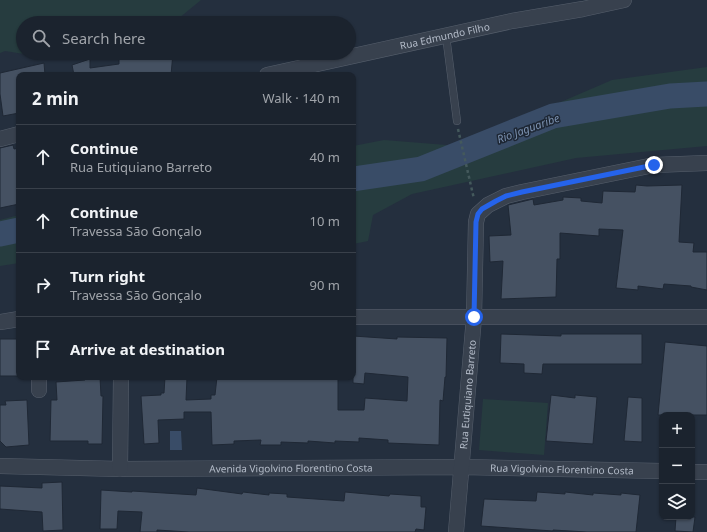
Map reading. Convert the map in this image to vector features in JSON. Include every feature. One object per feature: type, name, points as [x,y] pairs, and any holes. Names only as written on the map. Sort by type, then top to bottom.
[{"type":"street","name":"Rua Edmundo Filho","points":[[356,56],[512,22],[624,0]]},
{"type":"street","name":"Rua Edmundo Filho","points":[[281,72],[336,60]]},
{"type":"street","points":[[0,139],[16,135]]},
{"type":"street","name":"Rua Eutiquiano Barreto","points":[[456,532],[474,317],[476,222],[478,214],[482,209],[506,196],[522,192],[654,165],[707,163]]},
{"type":"street","points":[[356,317],[707,317]]},
{"type":"street","points":[[0,322],[16,319]]},
{"type":"street","points":[[0,466],[120,469],[121,380]]},
{"type":"street","name":"Avenida Vigolvino Florentino Costa","points":[[120,469],[462,468]]},
{"type":"street","name":"Rua Vigolvino Florentino Costa","points":[[462,468],[659,471]]},
{"type":"street","points":[[695,472],[707,472]]},
{"type":"lane","points":[[446,36],[457,121]]},
{"type":"path","points":[[457,121],[470,185]]},
{"type":"green space","points":[[0,0],[201,0],[182,16],[16,16],[16,53],[5,51],[0,53]]},
{"type":"green space","points":[[707,67],[707,146],[576,158],[412,194],[373,215],[368,241],[356,243],[356,145],[384,140],[459,146],[612,80]]},
{"type":"green space","points":[[16,216],[16,263],[0,266],[0,220]]},
{"type":"green space","points":[[483,399],[548,403],[544,455],[479,450]]},
{"type":"water","points":[[170,431],[181,431],[182,450],[170,450]]},
{"type":"building","points":[[87,60],[90,60],[90,68],[119,64],[119,60],[172,60],[171,72],[73,72],[72,65]]},
{"type":"building","points":[[44,63],[45,72],[16,72],[16,114],[3,116],[0,94],[0,73]]},
{"type":"building","points":[[13,145],[14,149],[16,149],[16,205],[0,208],[0,148]]},
{"type":"building","points":[[636,185],[682,185],[679,242],[694,243],[693,252],[707,252],[707,290],[691,286],[664,284],[663,289],[638,286],[638,290],[616,288],[623,230],[599,229],[599,236],[560,233],[560,259],[557,259],[556,297],[501,299],[503,261],[490,262],[489,236],[511,235],[508,205],[533,199],[534,205],[563,200],[563,197],[581,198],[581,201],[602,203],[603,191],[635,192]]},
{"type":"building","points":[[501,334],[561,336],[561,334],[642,334],[642,364],[543,364],[542,374],[524,373],[524,364],[500,363]]},
{"type":"building","points":[[356,336],[397,339],[397,337],[447,338],[446,377],[443,401],[440,400],[439,445],[388,443],[388,440],[359,438],[359,442],[335,441],[335,443],[308,441],[308,443],[281,442],[281,445],[260,445],[261,440],[234,441],[234,444],[212,445],[211,412],[184,412],[184,419],[158,420],[159,443],[144,444],[141,396],[161,395],[161,393],[164,393],[165,380],[187,380],[186,400],[211,399],[211,395],[215,395],[217,380],[338,380],[338,410],[364,410],[365,398],[407,401],[408,377],[365,373],[364,384],[353,383],[353,380],[356,380]]},
{"type":"building","points":[[0,339],[16,339],[16,376],[0,376]]},
{"type":"building","points":[[665,342],[707,346],[707,415],[695,415],[695,412],[659,412],[658,415]]},
{"type":"building","points":[[100,380],[101,396],[103,396],[102,444],[88,444],[88,441],[50,441],[51,400],[57,400],[56,382]]},
{"type":"building","points":[[551,395],[575,398],[575,395],[597,397],[593,444],[546,441]]},
{"type":"building","points":[[628,397],[642,398],[642,442],[624,441]]},
{"type":"building","points":[[27,400],[29,445],[6,447],[0,441],[0,405],[6,405],[5,401]]},
{"type":"building","points":[[62,482],[63,530],[43,531],[42,512],[0,509],[0,486],[42,488],[42,483]]},
{"type":"building","points":[[197,488],[242,494],[243,492],[269,495],[269,493],[287,494],[287,497],[344,501],[345,492],[389,496],[390,494],[421,496],[421,507],[426,507],[424,530],[416,529],[415,532],[189,532],[157,530],[157,532],[140,532],[142,512],[118,511],[117,529],[100,529],[101,490],[196,495]]},
{"type":"building","points":[[537,492],[565,494],[565,492],[593,495],[593,493],[621,495],[621,493],[640,495],[636,532],[553,531],[481,526],[484,499],[536,501]]},
{"type":"building","points":[[676,520],[695,520],[693,532],[675,531]]},
{"type":"waterway","name":"Rio Jaguaribe","points":[[356,179],[421,169],[553,116],[670,96],[707,94]]},
{"type":"waterway","name":"Rio Jaguaribe","points":[[0,234],[16,231]]},
{"type":"route","points":[[474,317],[476,222],[478,214],[482,209],[506,196],[654,165]]}]
